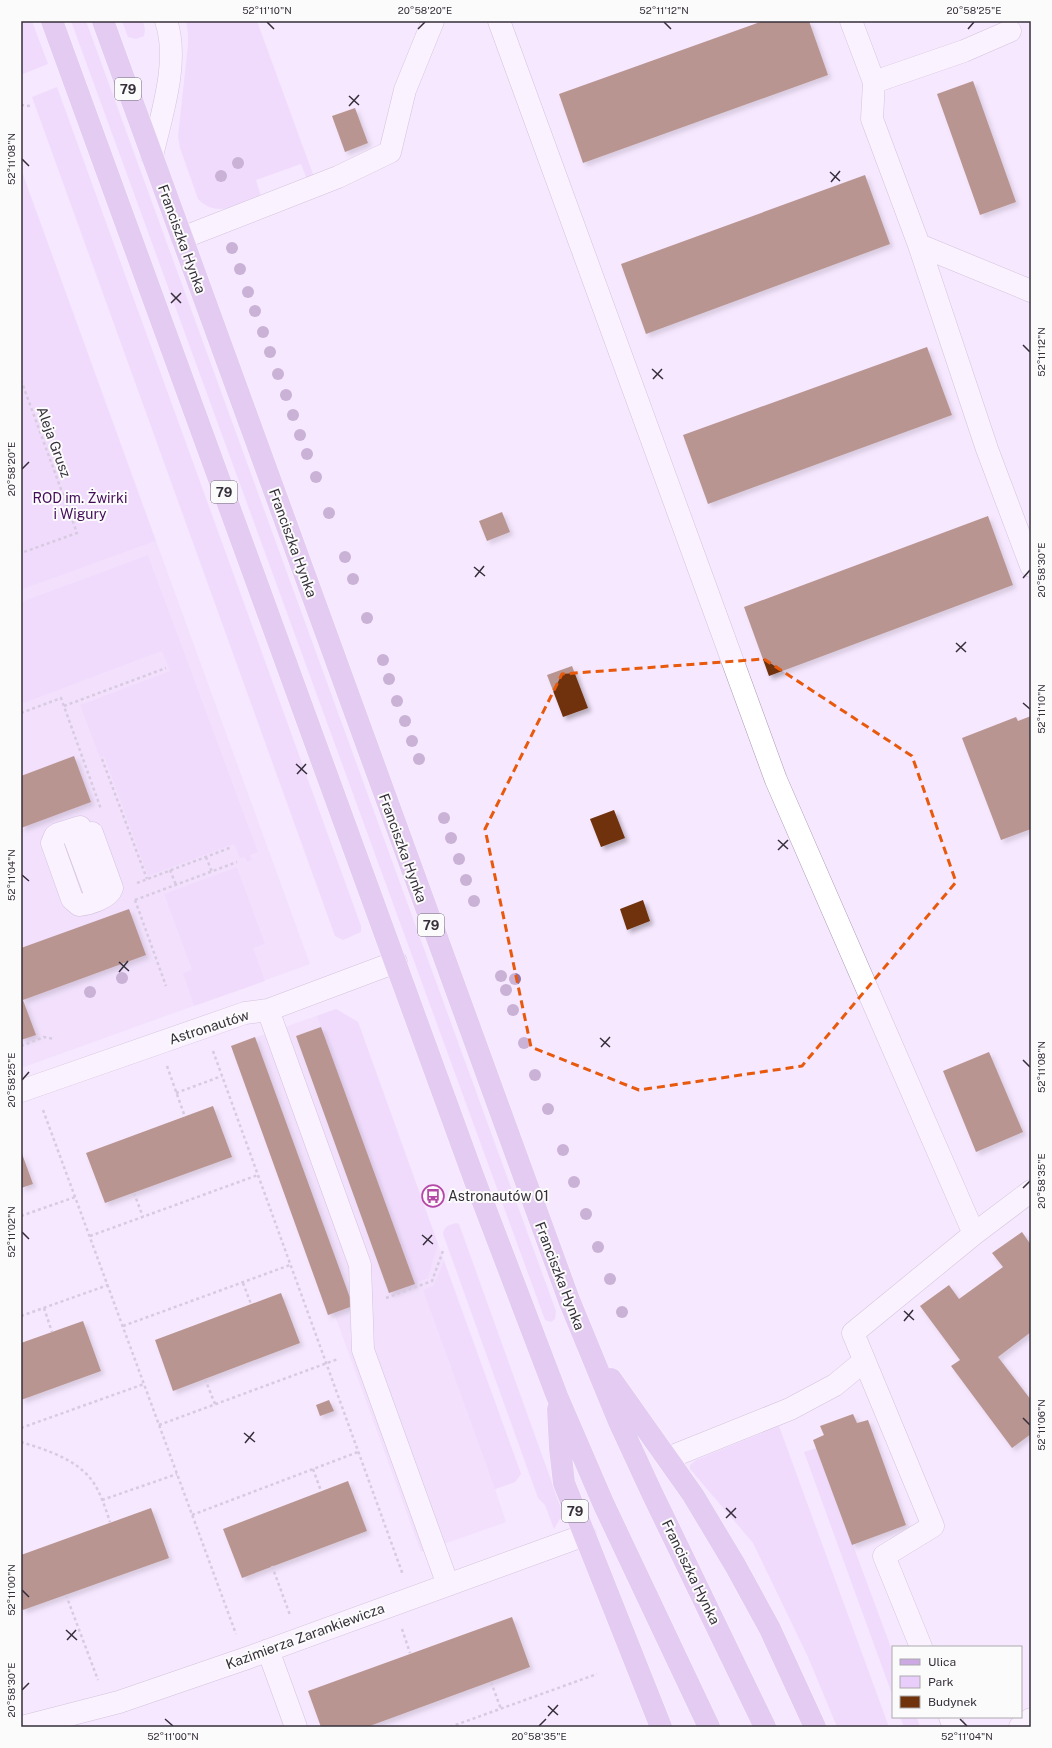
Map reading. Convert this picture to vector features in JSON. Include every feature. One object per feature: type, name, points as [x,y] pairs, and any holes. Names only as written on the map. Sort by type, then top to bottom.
[{"type":"main road","name":"79","points":[[52,21],[475,1181],[557,1396],[564,1483],[661,1727]]},
{"type":"main road","name":"Franciszka Hynka","points":[[103,21],[547,1242],[587,1345],[651,1491],[765,1727]]},
{"type":"main road","name":"79","points":[[587,1345],[668,1458],[712,1526],[760,1609],[815,1727]]},
{"type":"main road","points":[[557,1396],[604,1505],[709,1727]]},
{"type":"street","points":[[152,156],[170,71],[170,39],[166,21]]},
{"type":"street","points":[[182,238],[338,177],[390,152],[405,90],[433,21]]},
{"type":"street","points":[[500,21],[776,780],[974,1234]]},
{"type":"street","points":[[851,21],[874,82],[872,119],[919,245],[987,449],[1031,566]]},
{"type":"street","points":[[874,82],[964,50],[1010,31]]},
{"type":"street","points":[[919,245],[1031,290]]},
{"type":"street","points":[[82,832],[98,886],[79,905],[74,902],[69,890],[52,843],[55,836],[58,834],[82,832]]},
{"type":"street","name":"Astronautów","points":[[21,1091],[246,1013],[268,1010],[396,962]]},
{"type":"street","points":[[268,1010],[360,1265],[363,1350],[448,1585]]},
{"type":"street","points":[[921,1646],[884,1556],[933,1526],[853,1333],[974,1234],[1031,1191]]},
{"type":"street","points":[[668,1458],[790,1409],[835,1385],[864,1361]]},
{"type":"street","name":"Kazimierza Zarankiewicza","points":[[22,1727],[119,1702],[268,1650],[585,1535]]},
{"type":"street","points":[[268,1650],[296,1727]]},
{"type":"street","points":[[1020,1727],[1031,1719]]},
{"type":"path","points":[[21,105],[30,106]]},
{"type":"path","name":"Aleja Grusz","points":[[21,380],[77,533],[21,553]]},
{"type":"path","points":[[64,706],[166,668]]},
{"type":"path","points":[[102,759],[147,879]]},
{"type":"path","points":[[135,883],[232,847]]},
{"type":"path","points":[[206,857],[212,872]]},
{"type":"path","points":[[135,901],[237,862]]},
{"type":"path","points":[[170,870],[176,885]]},
{"type":"path","points":[[21,1046],[44,1037],[54,1040]]},
{"type":"path","points":[[212,1049],[404,1580]]},
{"type":"path","points":[[165,1061],[185,1117]]},
{"type":"path","points":[[176,1093],[222,1076]]},
{"type":"path","points":[[42,1105],[238,1640]]},
{"type":"path","points":[[90,1236],[258,1175]]},
{"type":"path","points":[[134,1192],[143,1217]]},
{"type":"path","points":[[21,1216],[75,1197]]},
{"type":"path","points":[[361,1307],[432,1281],[444,1248]]},
{"type":"path","points":[[123,1326],[290,1265]]},
{"type":"path","points":[[243,1283],[251,1304]]},
{"type":"path","points":[[21,1316],[108,1285]]},
{"type":"path","points":[[44,1308],[52,1332]]},
{"type":"path","points":[[159,1425],[363,1350]]},
{"type":"path","points":[[205,1379],[215,1404]]},
{"type":"path","points":[[21,1428],[144,1384]]},
{"type":"path","points":[[21,1442],[57,1454],[74,1464],[94,1484],[110,1522]]},
{"type":"path","points":[[192,1515],[358,1452]]},
{"type":"path","points":[[313,1469],[321,1491]]},
{"type":"path","points":[[102,1500],[177,1474]]},
{"type":"path","points":[[272,1566],[292,1621]]},
{"type":"path","points":[[66,1595],[100,1686]]},
{"type":"path","points":[[401,1627],[410,1654]]},
{"type":"path","points":[[450,1727],[597,1674]]},
{"type":"path","points":[[491,1682],[501,1708]]},
{"type":"highlighted area","points":[[764,659],[912,756],[956,882],[802,1066],[639,1090],[531,1047],[485,829],[562,674]]},
{"type":"shaded area","points":[[156,541],[310,964],[21,1068],[21,590]]},
{"type":"shaded area","points":[[336,1009],[358,1022],[521,1474],[515,1482],[495,1489],[506,1522],[421,1552],[334,1313],[328,1315],[231,1046]]},
{"type":"green space","points":[[21,21],[32,21],[48,64],[23,74],[21,68]]},
{"type":"green space","points":[[71,21],[86,21],[556,1311],[555,1319],[551,1322],[545,1320]]},
{"type":"green space","points":[[122,21],[143,21],[145,30],[144,36],[136,39],[128,37]]},
{"type":"green space","points":[[186,21],[257,21],[314,177],[307,179],[301,164],[256,180],[261,196],[237,206],[221,209],[213,208],[205,205],[198,199],[180,148],[178,136],[188,45]]},
{"type":"green space","points":[[57,87],[361,926],[361,932],[343,940],[335,936],[32,97]]},
{"type":"green space","name":"ROD im. Żwirki i Wigury","points":[[21,169],[156,541],[21,590]]},
{"type":"green space","points":[[148,555],[258,852],[250,855],[252,860],[247,862],[245,857],[240,858],[234,844],[148,876],[104,756],[100,758],[80,705],[170,671],[162,651],[21,704],[21,602]]},
{"type":"green space","points":[[237,867],[265,944],[253,948],[265,981],[194,1006],[183,973],[192,970],[164,894]]},
{"type":"green space","points":[[336,1009],[358,1022],[438,1244],[428,1278],[415,1284],[317,1016]]},
{"type":"green space","points":[[456,1223],[459,1224],[561,1508],[561,1517],[554,1529],[545,1505],[538,1498],[443,1234],[449,1225]]},
{"type":"green space","points":[[444,1261],[521,1474],[515,1482],[495,1489],[423,1290],[433,1286]]},
{"type":"green space","points":[[779,1426],[889,1727],[837,1727],[808,1657],[753,1543],[690,1469],[690,1465],[696,1460]]},
{"type":"green space","points":[[817,1448],[892,1650],[892,1694],[804,1452]]},
{"type":"green space","points":[[900,1718],[917,1718],[920,1727],[904,1727]]},
{"type":"building","points":[[763,21],[809,21],[828,75],[583,163],[559,94]]},
{"type":"building","points":[[973,81],[1016,202],[980,215],[937,94]]},
{"type":"building","points":[[355,108],[368,143],[345,152],[332,116]]},
{"type":"building","points":[[865,175],[890,244],[646,334],[621,264]]},
{"type":"building","points":[[927,347],[952,415],[708,504],[683,435]]},
{"type":"building","points":[[502,512],[510,532],[487,541],[479,521]]},
{"type":"building","points":[[988,516],[1013,585],[769,676],[744,607]]},
{"type":"building","points":[[572,666],[588,708],[563,717],[547,675]]},
{"type":"building","points":[[1031,716],[1031,829],[1001,840],[962,738],[1016,717],[1018,721]]},
{"type":"building","points":[[74,756],[91,802],[21,828],[21,776]]},
{"type":"building","points":[[614,810],[625,838],[601,847],[590,819]]},
{"type":"building","points":[[643,900],[650,921],[627,930],[620,909]]},
{"type":"building","points":[[129,909],[146,955],[23,1000],[36,1035],[21,1040],[21,948]]},
{"type":"building","points":[[321,1027],[415,1284],[389,1293],[296,1036]]},
{"type":"building","points":[[255,1037],[353,1306],[328,1315],[231,1046]]},
{"type":"building","points":[[989,1052],[1023,1132],[976,1152],[943,1071]]},
{"type":"building","points":[[213,1106],[232,1157],[105,1203],[86,1153]]},
{"type":"building","points":[[21,1151],[33,1184],[21,1188]]},
{"type":"building","points":[[1022,1232],[1031,1245],[1031,1332],[998,1357],[1031,1400],[1031,1434],[1012,1448],[951,1366],[960,1360],[920,1306],[949,1285],[959,1299],[1003,1267],[992,1253]]},
{"type":"building","points":[[281,1293],[300,1343],[173,1391],[155,1340]]},
{"type":"building","points":[[83,1321],[101,1371],[21,1400],[21,1343]]},
{"type":"building","points":[[329,1400],[334,1411],[320,1416],[316,1405]]},
{"type":"building","points":[[853,1414],[857,1423],[868,1420],[906,1525],[852,1545],[813,1440],[824,1435],[820,1426]]},
{"type":"building","points":[[348,1481],[367,1531],[242,1578],[223,1529]]},
{"type":"building","points":[[151,1508],[169,1558],[23,1610],[21,1606],[21,1555]]},
{"type":"building","points":[[512,1617],[530,1667],[367,1727],[321,1727],[308,1691]]},
{"type":"place","name":"Astronautów 01","points":[[433,1196]]}]
